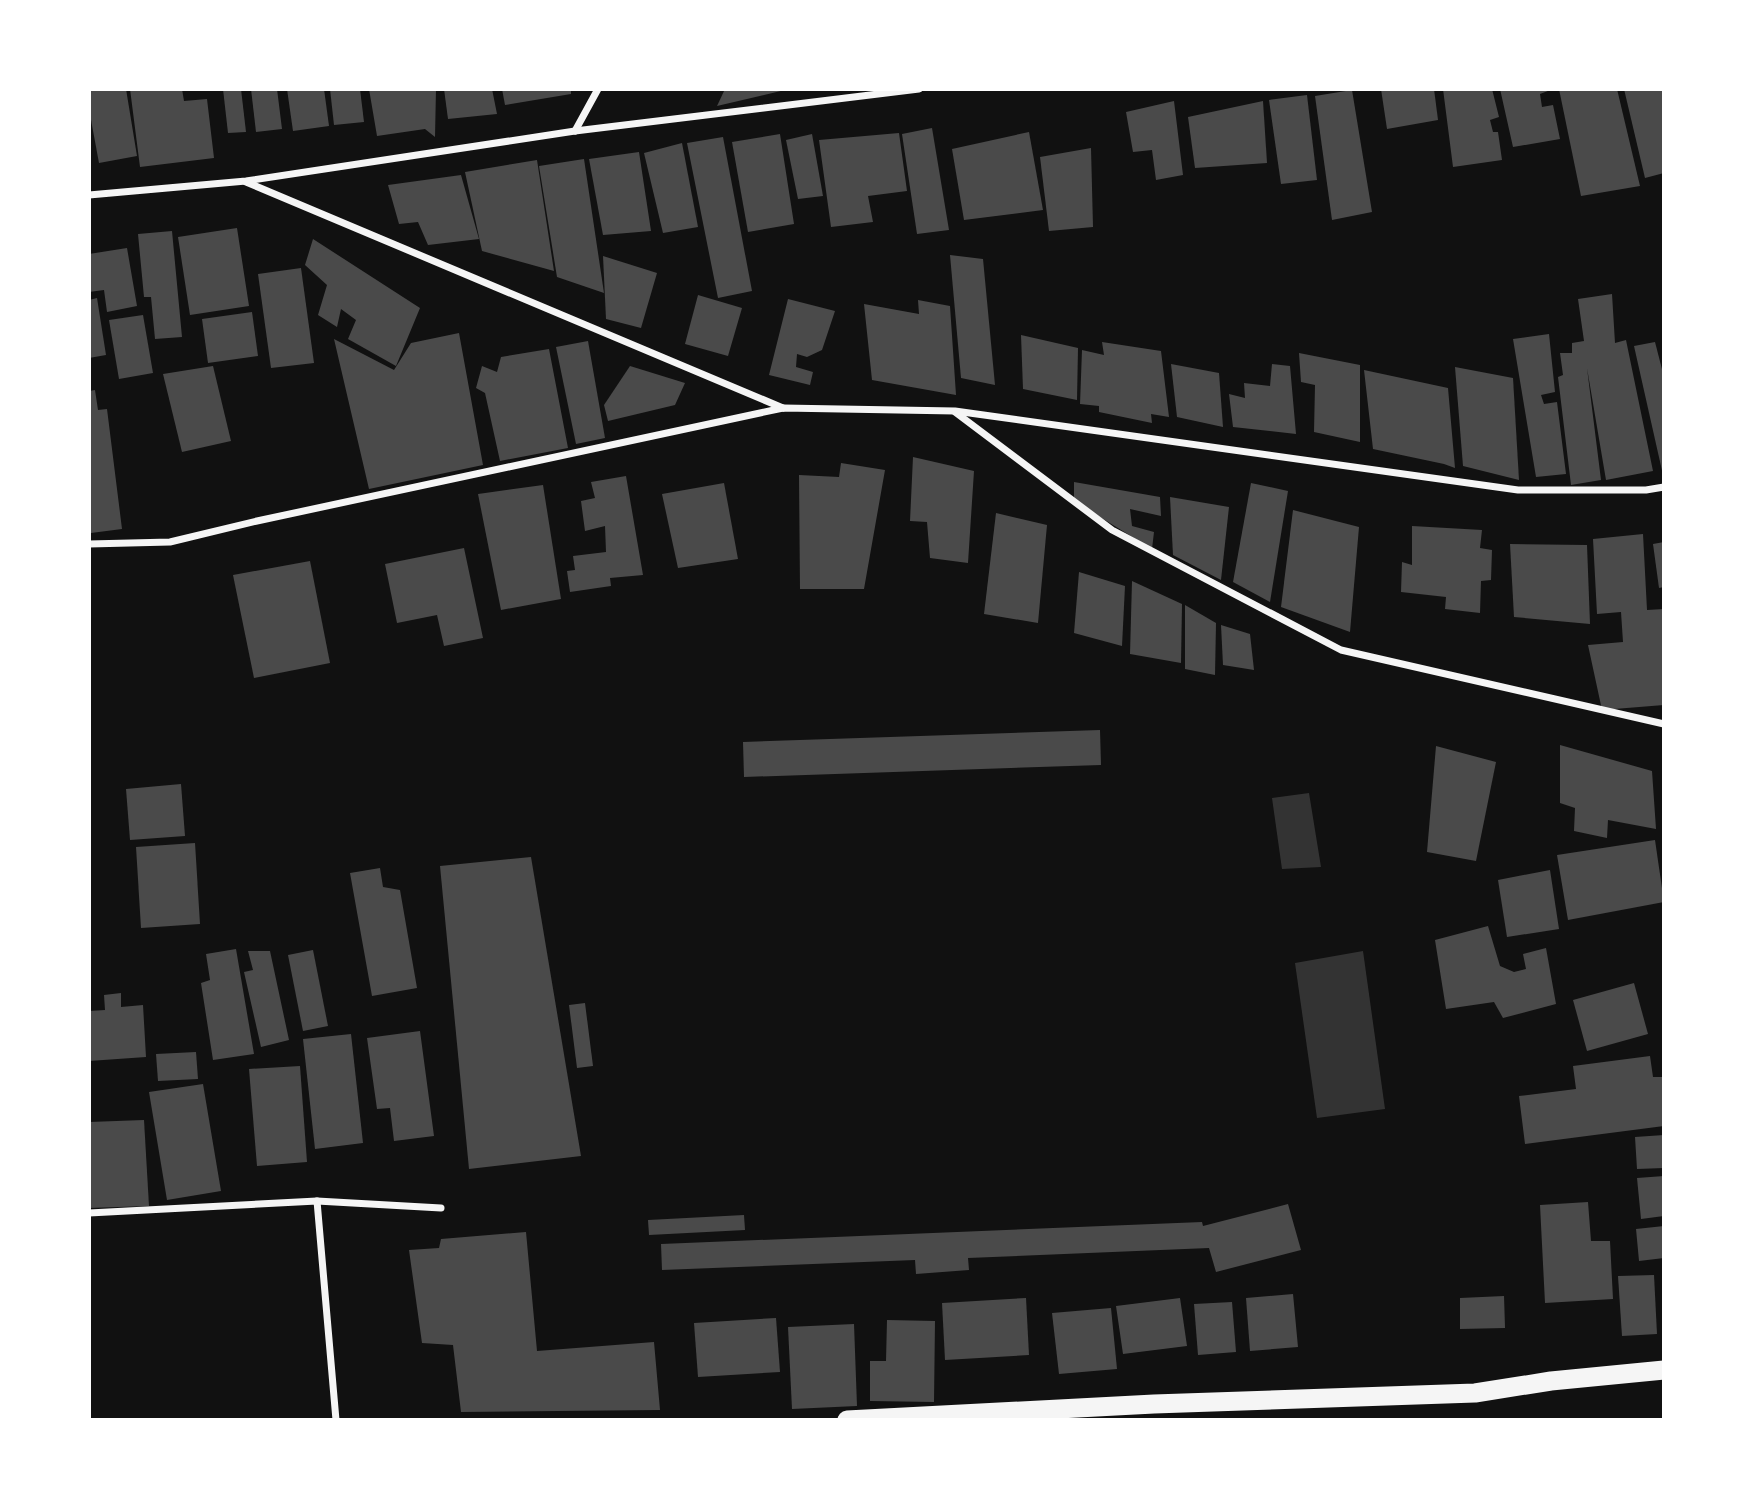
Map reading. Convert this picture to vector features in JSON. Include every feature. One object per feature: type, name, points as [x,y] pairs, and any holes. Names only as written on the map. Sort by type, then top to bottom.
[{"type":"highway","points":[[847,1420],[1154,1404],[1475,1393],[1551,1381],[1664,1370]]},
{"type":"street","points":[[575,131],[598,89]]},
{"type":"street","points":[[89,195],[246,181],[575,131],[919,89]]},
{"type":"street","points":[[246,181],[783,408]]},
{"type":"street","points":[[89,544],[170,542],[783,408],[955,411],[1518,490],[1646,490],[1664,487]]},
{"type":"street","points":[[955,411],[1112,530],[1341,650],[1664,724]]},
{"type":"street","points":[[317,1201],[337,1420]]},
{"type":"street","points":[[89,1213],[317,1201],[441,1208]]},
{"type":"shaded area","points":[[1309,793],[1321,867],[1282,869],[1272,798]]},
{"type":"shaded area","points":[[1363,951],[1385,1109],[1317,1118],[1295,963]]},
{"type":"building","points":[[89,89],[126,89],[137,156],[99,163],[89,109]]},
{"type":"building","points":[[130,89],[182,89],[184,101],[207,99],[214,158],[140,167]]},
{"type":"building","points":[[223,89],[241,89],[246,132],[228,133]]},
{"type":"building","points":[[251,89],[277,89],[282,129],[256,132]]},
{"type":"building","points":[[287,89],[324,89],[329,126],[293,131]]},
{"type":"building","points":[[330,89],[360,89],[364,122],[334,125]]},
{"type":"building","points":[[369,89],[436,89],[435,137],[425,129],[377,136]]},
{"type":"building","points":[[444,89],[492,89],[497,114],[448,119]]},
{"type":"building","points":[[502,89],[571,89],[571,94],[505,105]]},
{"type":"building","points":[[725,89],[785,89],[785,90],[717,106]]},
{"type":"building","points":[[1381,89],[1434,89],[1438,120],[1387,129]]},
{"type":"building","points":[[1443,89],[1492,89],[1499,117],[1490,120],[1493,132],[1498,132],[1502,160],[1453,167]]},
{"type":"building","points":[[1500,89],[1553,89],[1540,94],[1542,107],[1553,105],[1560,139],[1513,147]]},
{"type":"building","points":[[1559,89],[1617,89],[1640,186],[1581,196]]},
{"type":"building","points":[[1624,89],[1664,89],[1664,173],[1645,178]]},
{"type":"building","points":[[1352,90],[1372,212],[1332,220],[1315,96]]},
{"type":"building","points":[[1307,95],[1317,180],[1281,184],[1269,100]]},
{"type":"building","points":[[1174,101],[1183,175],[1156,180],[1152,150],[1133,152],[1126,112]]},
{"type":"building","points":[[1263,101],[1267,163],[1195,168],[1188,117]]},
{"type":"building","points":[[932,128],[949,230],[917,234],[902,134]]},
{"type":"building","points":[[1029,132],[1043,210],[964,220],[952,149]]},
{"type":"building","points":[[899,133],[907,191],[868,196],[873,222],[831,227],[819,140]]},
{"type":"building","points":[[780,134],[794,224],[748,232],[732,142]]},
{"type":"building","points":[[812,134],[823,196],[798,199],[786,140]]},
{"type":"building","points":[[723,137],[752,291],[718,298],[687,143]]},
{"type":"building","points":[[682,143],[698,227],[663,233],[644,153]]},
{"type":"building","points":[[1091,148],[1093,227],[1049,231],[1040,157]]},
{"type":"building","points":[[639,152],[651,231],[603,235],[589,159]]},
{"type":"building","points":[[584,159],[604,293],[557,277],[539,166]]},
{"type":"building","points":[[537,160],[554,271],[482,251],[465,172]]},
{"type":"building","points":[[461,175],[479,239],[428,245],[418,222],[399,224],[388,185]]},
{"type":"building","points":[[237,228],[249,306],[190,315],[178,237]]},
{"type":"building","points":[[172,231],[182,337],[155,339],[151,297],[144,297],[138,234]]},
{"type":"building","points":[[313,239],[420,308],[396,366],[348,339],[356,320],[341,309],[337,327],[318,315],[327,285],[305,265]]},
{"type":"building","points":[[127,248],[137,306],[107,312],[104,290],[89,292],[89,254]]},
{"type":"building","points":[[950,255],[983,259],[995,385],[961,378]]},
{"type":"building","points":[[603,256],[657,273],[641,328],[606,319]]},
{"type":"building","points":[[301,268],[314,363],[271,368],[258,274]]},
{"type":"building","points":[[1612,294],[1615,343],[1626,340],[1653,471],[1606,480],[1587,368],[1601,480],[1571,485],[1558,377],[1563,375],[1560,353],[1572,353],[1572,343],[1584,341],[1578,299]]},
{"type":"building","points":[[698,295],[742,308],[728,356],[685,344]]},
{"type":"building","points":[[97,298],[106,355],[89,358],[89,300]]},
{"type":"building","points":[[788,299],[835,311],[822,350],[807,357],[797,354],[796,367],[813,372],[810,385],[769,375]]},
{"type":"building","points":[[918,300],[950,306],[956,395],[872,380],[864,304],[919,314]]},
{"type":"building","points":[[252,312],[258,356],[208,363],[202,319]]},
{"type":"building","points":[[143,315],[153,373],[119,379],[109,320]]},
{"type":"building","points":[[459,333],[483,465],[369,489],[334,339],[394,370],[411,343]]},
{"type":"building","points":[[1549,334],[1555,392],[1541,395],[1544,404],[1557,402],[1566,474],[1536,477],[1513,339]]},
{"type":"building","points":[[1021,335],[1078,348],[1077,400],[1023,389]]},
{"type":"building","points":[[588,341],[605,438],[576,444],[556,347]]},
{"type":"building","points":[[1102,342],[1161,351],[1169,417],[1151,414],[1152,423],[1099,412],[1099,406],[1080,404],[1082,350],[1104,355]]},
{"type":"building","points":[[1655,342],[1664,377],[1663,475],[1634,346]]},
{"type":"building","points":[[549,349],[568,448],[500,461],[485,393],[476,388],[482,366],[497,372],[501,357]]},
{"type":"building","points":[[1299,353],[1360,365],[1360,442],[1314,432],[1315,385],[1301,382]]},
{"type":"building","points":[[1171,364],[1219,373],[1223,427],[1177,417]]},
{"type":"building","points":[[1272,364],[1290,366],[1296,434],[1233,427],[1229,394],[1245,398],[1244,383],[1270,386]]},
{"type":"building","points":[[213,366],[231,441],[182,452],[163,374]]},
{"type":"building","points":[[630,366],[685,383],[675,405],[608,421],[604,405]]},
{"type":"building","points":[[1455,367],[1513,378],[1519,480],[1463,466]]},
{"type":"building","points":[[1364,370],[1448,388],[1455,468],[1373,449]]},
{"type":"building","points":[[95,390],[98,410],[107,409],[122,529],[91,533],[89,391]]},
{"type":"building","points":[[913,457],[974,471],[968,563],[930,558],[927,522],[910,521]]},
{"type":"building","points":[[841,463],[885,470],[864,589],[800,589],[799,475],[839,477]]},
{"type":"building","points":[[626,476],[643,575],[610,578],[611,586],[570,592],[567,571],[575,570],[573,556],[606,552],[605,526],[585,531],[581,501],[595,498],[591,482]]},
{"type":"building","points":[[1074,482],[1160,497],[1161,516],[1130,509],[1132,526],[1154,532],[1152,549],[1074,501]]},
{"type":"building","points":[[724,483],[738,559],[678,568],[662,494]]},
{"type":"building","points":[[1251,483],[1288,491],[1270,602],[1233,582]]},
{"type":"building","points":[[543,485],[561,599],[501,610],[478,494]]},
{"type":"building","points":[[1170,497],[1229,507],[1221,580],[1173,555]]},
{"type":"building","points":[[1293,510],[1359,527],[1350,632],[1281,607]]},
{"type":"building","points":[[996,513],[1047,525],[1038,623],[984,614]]},
{"type":"building","points":[[1412,526],[1482,530],[1480,548],[1492,550],[1491,580],[1481,581],[1480,613],[1445,609],[1446,597],[1401,592],[1402,562],[1412,565]]},
{"type":"building","points":[[1643,534],[1647,610],[1664,609],[1664,705],[1602,710],[1588,645],[1623,642],[1621,612],[1597,614],[1593,539]]},
{"type":"building","points":[[1664,542],[1664,587],[1659,588],[1653,544]]},
{"type":"building","points":[[1510,544],[1587,545],[1590,624],[1514,617]]},
{"type":"building","points":[[464,548],[483,638],[444,646],[437,615],[397,623],[385,564]]},
{"type":"building","points":[[310,561],[330,663],[254,678],[233,575]]},
{"type":"building","points":[[1079,572],[1125,586],[1122,646],[1074,633]]},
{"type":"building","points":[[1132,581],[1182,604],[1181,663],[1130,654]]},
{"type":"building","points":[[1185,605],[1216,623],[1215,675],[1185,669]]},
{"type":"building","points":[[1221,625],[1250,634],[1254,670],[1223,665]]},
{"type":"building","points":[[1100,730],[1101,765],[744,777],[743,742]]},
{"type":"building","points":[[1560,745],[1652,771],[1656,829],[1608,820],[1607,838],[1574,831],[1575,808],[1560,803]]},
{"type":"building","points":[[1436,746],[1496,762],[1476,861],[1427,852]]},
{"type":"building","points":[[181,784],[185,836],[130,840],[126,789]]},
{"type":"building","points":[[1655,840],[1664,902],[1568,920],[1557,855]]},
{"type":"building","points":[[195,843],[200,924],[141,928],[136,847]]},
{"type":"building","points":[[531,857],[581,1156],[469,1169],[440,866]]},
{"type":"building","points":[[380,868],[383,887],[400,890],[417,988],[372,996],[350,873]]},
{"type":"building","points":[[1550,870],[1559,929],[1507,937],[1498,880]]},
{"type":"building","points":[[1488,926],[1500,966],[1514,972],[1526,969],[1523,954],[1546,948],[1556,1004],[1503,1018],[1494,1002],[1446,1009],[1435,940]]},
{"type":"building","points":[[236,949],[254,1054],[213,1060],[201,983],[210,980],[206,954]]},
{"type":"building","points":[[313,950],[328,1026],[303,1031],[288,955]]},
{"type":"building","points":[[248,951],[270,951],[289,1040],[261,1047],[244,972],[253,970]]},
{"type":"building","points":[[1634,983],[1648,1034],[1587,1051],[1573,1000]]},
{"type":"building","points":[[121,993],[121,1007],[143,1005],[146,1057],[89,1061],[89,1011],[105,1010],[104,995]]},
{"type":"building","points":[[585,1003],[593,1066],[577,1068],[569,1005]]},
{"type":"building","points":[[420,1031],[434,1136],[394,1141],[390,1108],[377,1109],[367,1038]]},
{"type":"building","points":[[351,1034],[363,1143],[315,1149],[303,1039]]},
{"type":"building","points":[[196,1052],[198,1079],[158,1081],[156,1054]]},
{"type":"building","points":[[1650,1056],[1653,1077],[1664,1077],[1664,1126],[1525,1144],[1519,1096],[1576,1089],[1573,1066]]},
{"type":"building","points":[[300,1066],[307,1162],[257,1166],[249,1069]]},
{"type":"building","points":[[203,1084],[221,1191],[167,1200],[149,1092]]},
{"type":"building","points":[[144,1120],[149,1206],[89,1208],[89,1122]]},
{"type":"building","points":[[1664,1135],[1664,1168],[1637,1169],[1635,1137]]},
{"type":"building","points":[[1664,1176],[1664,1216],[1641,1219],[1637,1178]]},
{"type":"building","points":[[1588,1202],[1591,1241],[1610,1241],[1613,1299],[1545,1303],[1540,1205]]},
{"type":"building","points":[[1288,1204],[1301,1250],[1216,1272],[1209,1248],[968,1258],[969,1270],[916,1274],[915,1260],[662,1270],[661,1244],[1202,1222],[1203,1226]]},
{"type":"building","points":[[744,1215],[745,1230],[649,1235],[648,1220]]},
{"type":"building","points":[[1664,1226],[1664,1258],[1639,1261],[1636,1229]]},
{"type":"building","points":[[526,1232],[537,1351],[654,1342],[660,1410],[461,1412],[453,1345],[422,1343],[409,1250],[439,1248],[441,1239]]},
{"type":"building","points":[[1654,1275],[1657,1334],[1622,1336],[1618,1276]]},
{"type":"building","points":[[1293,1294],[1298,1347],[1250,1351],[1246,1298]]},
{"type":"building","points":[[1504,1296],[1505,1328],[1460,1329],[1460,1298]]},
{"type":"building","points":[[1026,1298],[1029,1355],[945,1360],[942,1303]]},
{"type":"building","points":[[1180,1298],[1187,1346],[1123,1354],[1116,1306]]},
{"type":"building","points":[[1232,1302],[1236,1352],[1198,1355],[1194,1304]]},
{"type":"building","points":[[1111,1308],[1117,1369],[1059,1374],[1052,1313]]},
{"type":"building","points":[[776,1318],[780,1372],[698,1377],[694,1323]]},
{"type":"building","points":[[887,1320],[935,1321],[934,1402],[870,1401],[870,1361],[886,1361]]},
{"type":"building","points":[[854,1324],[857,1406],[792,1409],[788,1327]]}]
